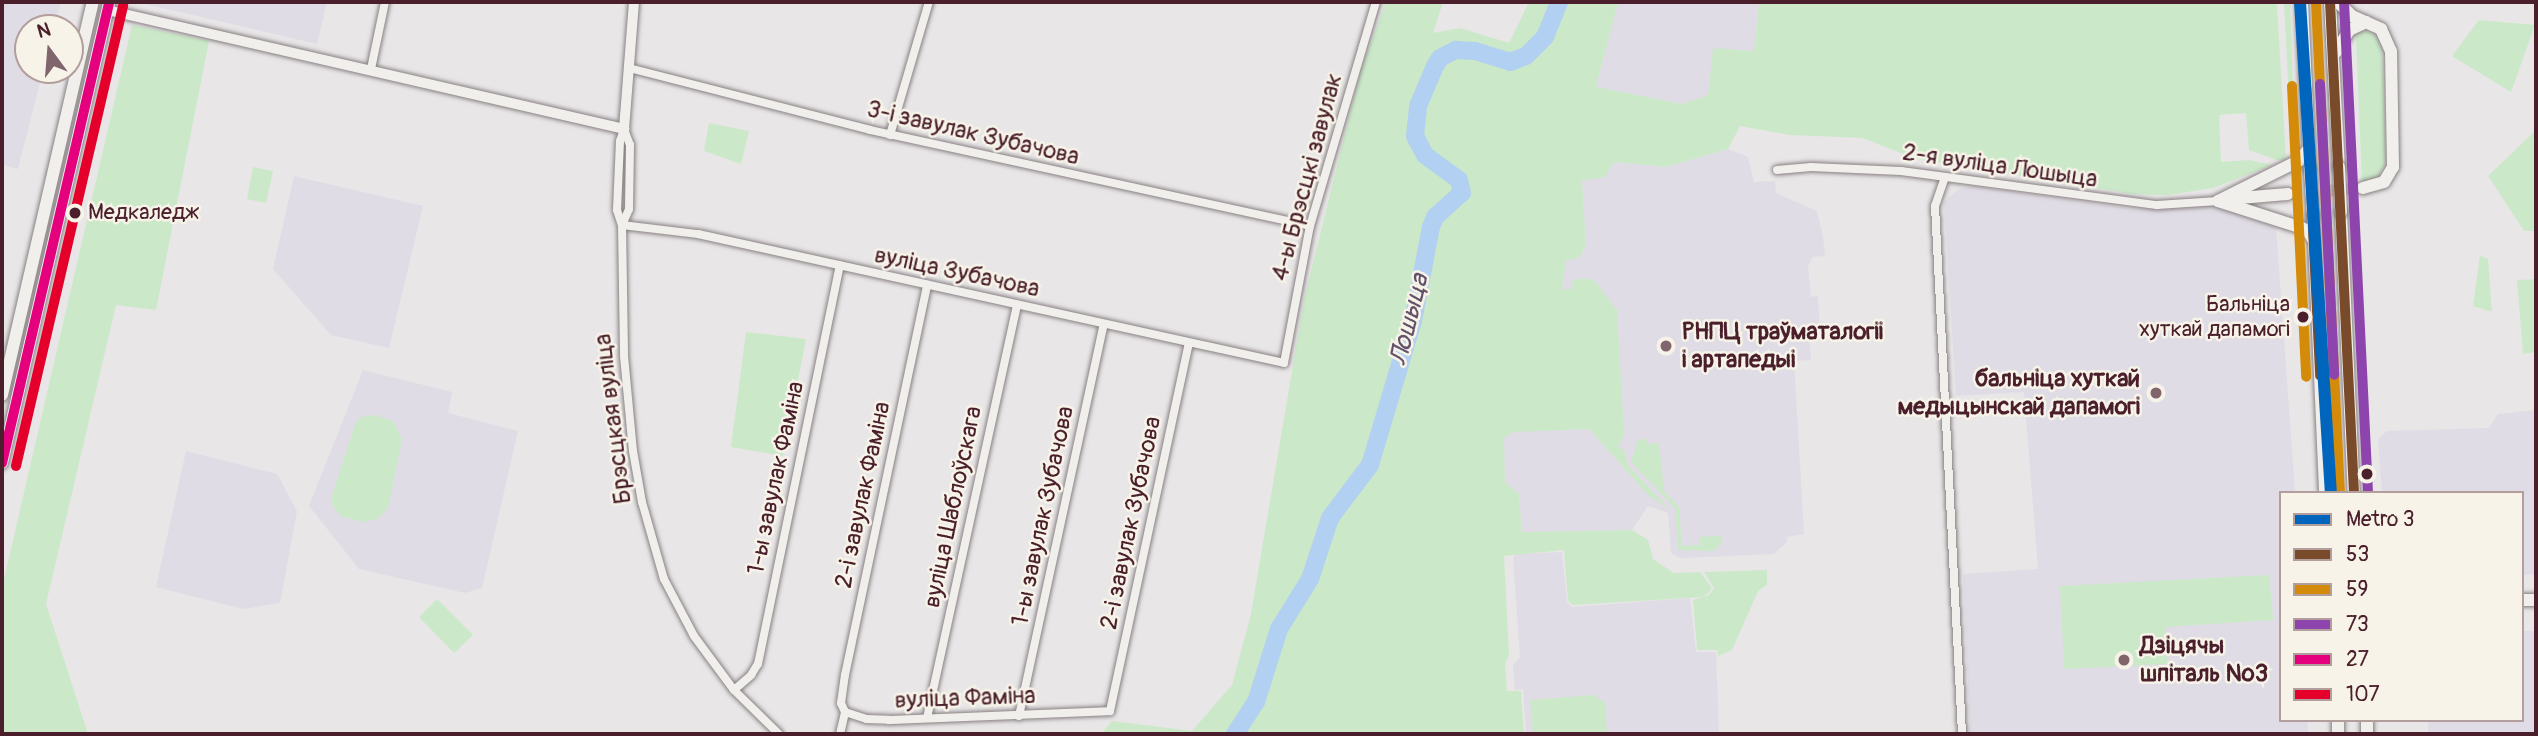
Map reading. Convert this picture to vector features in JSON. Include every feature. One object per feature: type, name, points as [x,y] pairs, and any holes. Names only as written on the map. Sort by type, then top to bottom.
[{"type":"main road","points":[[2302,2],[2325,491]]},
{"type":"main road","points":[[2330,2],[2354,491]]},
{"type":"main road","points":[[2338,2],[2342,8],[2381,29],[2389,42],[2395,157],[2390,174],[2384,182],[2363,188]]},
{"type":"main road","points":[[2,395],[92,4],[108,6],[65,197],[7,416],[2,463]]},
{"type":"main road","points":[[2334,58],[2348,30],[2366,22]]},
{"type":"main road","points":[[2218,201],[2300,160],[2309,148]]},
{"type":"main road","points":[[48,194],[65,197]]},
{"type":"main road","points":[[2218,201],[2288,194]]},
{"type":"main road","points":[[2218,201],[2302,228],[2314,242]]},
{"type":"street","points":[[371,69],[385,2]]},
{"type":"street","name":"Брэсцкая вуліца","points":[[634,2],[624,129],[630,145],[629,209],[622,225],[625,378],[642,502],[664,579],[694,636],[734,690],[779,734]]},
{"type":"street","points":[[890,135],[929,2]]},
{"type":"street","name":"4-ы Брэсцкі завулак","points":[[1284,363],[1310,226],[1376,2]]},
{"type":"street","points":[[108,6],[624,129]]},
{"type":"street","name":"3-і завулак Зубачова","points":[[629,68],[890,135],[1310,226]]},
{"type":"street","name":"2-я вуліца Лошыца","points":[[1777,170],[1811,167],[1901,171],[2145,204],[2218,201]]},
{"type":"street","points":[[1945,177],[1936,206],[1962,734]]},
{"type":"street","name":"вуліца Зубачова","points":[[622,225],[698,234],[1284,363]]},
{"type":"street","name":"1-ы завулак Фаміна","points":[[734,690],[751,675],[758,664],[840,265]]},
{"type":"street","name":"2-і завулак Фаміна","points":[[845,712],[841,702],[845,675],[927,285]]},
{"type":"street","name":"вуліца Шаблоўскага","points":[[927,718],[1017,305]]},
{"type":"street","name":"1-ы завулак Зубачова","points":[[1019,716],[1104,324]]},
{"type":"street","name":"2-і завулак Зубачова","points":[[1110,711],[1189,343]]},
{"type":"street","name":"вуліца Фаміна","points":[[845,712],[866,719],[1110,711]]},
{"type":"street","points":[[840,734],[845,712]]},
{"type":"shaded area","points":[[2,2],[61,2],[58,14],[14,14],[14,84],[39,84],[18,169],[2,165]]},
{"type":"shaded area","points":[[137,2],[327,2],[317,44]]},
{"type":"shaded area","points":[[1618,2],[1759,2],[1754,52],[1708,96],[1682,104],[1595,87]]},
{"type":"shaded area","name":"РНПЦ траўматалогіі і артапедыі","points":[[1728,149],[1748,157],[1754,182],[1775,181],[1776,193],[1817,211],[1823,237],[1825,256],[1813,257],[1808,266],[1811,297],[1818,296],[1820,332],[1809,333],[1811,360],[1794,361],[1804,534],[1787,537],[1787,542],[1774,554],[1681,558],[1671,553],[1668,513],[1648,506],[1632,530],[1522,533],[1519,494],[1505,483],[1504,437],[1513,431],[1531,270],[1580,257],[1586,245],[1582,181],[1614,162],[1666,167]]},
{"type":"shaded area","points":[[294,176],[423,206],[389,348],[331,335],[273,269]]},
{"type":"shaded area","name":"бальніца хуткай медыцынскай дапамогі","points":[[1973,186],[2134,209],[2213,206],[2276,227],[2295,491],[2279,491],[2279,722],[2307,722],[2308,734],[1970,734],[1963,574],[2038,569],[2024,392],[1956,396],[1944,202],[1959,189]]},
{"type":"shaded area","points":[[363,370],[452,392],[448,413],[518,431],[482,588],[465,593],[359,569],[309,506]]},
{"type":"shaded area","points":[[2536,410],[2536,574],[2524,575],[2524,491],[2382,491],[2378,439],[2387,431],[2489,428],[2498,414]]},
{"type":"shaded area","points":[[186,451],[277,474],[297,511],[280,603],[243,609],[156,587]]},
{"type":"shaded area","points":[[1562,552],[1567,602],[1572,607],[1690,598],[1696,652],[1716,652],[1719,734],[1526,734],[1523,689],[1515,690],[1513,665],[1520,657],[1513,558],[1516,554]]},
{"type":"shaded area","points":[[2524,631],[2536,631],[2536,734],[2428,734],[2428,722],[2524,722]]},
{"type":"green space","points":[[1386,2],[1443,2],[1433,33],[1460,28],[1509,43],[1529,2],[1618,2],[1596,87],[1682,104],[1708,95],[1713,48],[1754,51],[1759,2],[2274,2],[2277,5],[2286,160],[2277,160],[2249,150],[2246,113],[2219,115],[2221,162],[2249,160],[2272,165],[2213,188],[2167,195],[2132,194],[1913,158],[1863,138],[1790,135],[1740,126],[1728,149],[1666,167],[1614,162],[1605,177],[1582,181],[1586,245],[1580,257],[1566,261],[1562,289],[1571,289],[1573,279],[1593,279],[1617,310],[1624,435],[1618,446],[1625,452],[1627,464],[1669,509],[1649,496],[1589,429],[1513,432],[1504,438],[1505,482],[1519,494],[1522,532],[1632,530],[1648,540],[1653,559],[1674,573],[1700,572],[1712,588],[1708,593],[1702,597],[1573,605],[1568,601],[1564,550],[1504,556],[1509,655],[1505,664],[1507,691],[1521,691],[1524,734],[1101,734],[1112,721],[1192,731],[1232,685],[1251,614],[1304,300],[1361,69]]},
{"type":"green space","points":[[2284,2],[2290,2],[2295,148],[2292,157]]},
{"type":"green space","points":[[2312,2],[2317,2],[2327,173],[2321,173]]},
{"type":"green space","points":[[2479,20],[2535,25],[2511,92],[2452,56]]},
{"type":"green space","points":[[132,25],[209,41],[156,310],[116,305],[46,604],[88,734],[2,734],[2,588]]},
{"type":"green space","points":[[2359,31],[2370,32],[2377,37],[2382,48],[2386,161],[2377,180],[2362,183],[2356,36]]},
{"type":"green space","points":[[709,123],[749,131],[741,164],[704,151]]},
{"type":"green space","points":[[2536,130],[2536,231],[2524,231],[2488,176]]},
{"type":"green space","points":[[253,167],[273,171],[266,203],[247,199]]},
{"type":"green space","points":[[2480,256],[2488,259],[2492,312],[2473,306]]},
{"type":"green space","points":[[2536,279],[2536,352],[2523,354],[2517,280]]},
{"type":"green space","points":[[746,332],[806,339],[783,456],[731,447]]},
{"type":"green space","points":[[374,415],[393,421],[402,439],[388,508],[377,519],[362,522],[341,516],[332,505],[332,496],[355,424],[361,417]]},
{"type":"green space","points":[[1647,439],[1648,444],[1659,443],[1664,491],[1679,507],[1682,546],[1700,545],[1700,537],[1721,536],[1721,544],[1713,551],[1678,550],[1675,508],[1631,462],[1638,440]]},
{"type":"green space","points":[[1767,570],[1767,585],[1758,591],[1732,650],[1718,656],[1717,650],[1697,650],[1693,600],[1709,595],[1714,588],[1704,572]]},
{"type":"green space","points":[[2269,575],[2273,620],[2165,627],[2167,664],[2064,669],[2060,586]]},
{"type":"green space","points":[[437,599],[473,635],[454,653],[419,617]]},
{"type":"green space","points":[[1593,695],[1605,703],[1607,734],[1533,734],[1530,700]]},
{"type":"waterway","name":"Лошыца","points":[[1235,734],[1256,702],[1279,629],[1310,579],[1330,518],[1370,465],[1413,321],[1431,227],[1435,217],[1462,193],[1459,180],[1425,155],[1415,136],[1418,106],[1435,66],[1440,58],[1456,50],[1475,51],[1510,62],[1526,56],[1545,37],[1559,2]]},
{"type":"tunnel","points":[[2288,194],[2363,188]]},
{"type":"metro line","name":"3","points":[[2300,2],[2331,491]]},
{"type":"transit line","name":"27","points":[[2,463],[109,2]]},
{"type":"transit line","name":"53","points":[[2330,2],[2354,491]]},
{"type":"transit line","name":"73","points":[[2344,2],[2368,491]]},
{"type":"transit line","name":"59","points":[[2316,3],[2340,491]]},
{"type":"transit line","name":"107","points":[[16,466],[123,5]]},
{"type":"transit line","name":"73","points":[[2320,84],[2334,375]]},
{"type":"transit line","name":"53","points":[[2306,85],[2320,376]]},
{"type":"transit line","name":"59","points":[[2292,86],[2306,377]]},
{"type":"place","name":"Медкаледж","points":[[75,213]]},
{"type":"place","name":"Бальніца хуткай дапамогі","points":[[2303,317]]},
{"type":"place","name":"РНПЦ траўматалогіі і артапедыі","points":[[1666,346]]},
{"type":"place","name":"бальніца хуткай медыцынскай дапамогі","points":[[2156,393]]},
{"type":"place","name":"Дзіцячы шпіталь №3","points":[[2124,660]]}]
